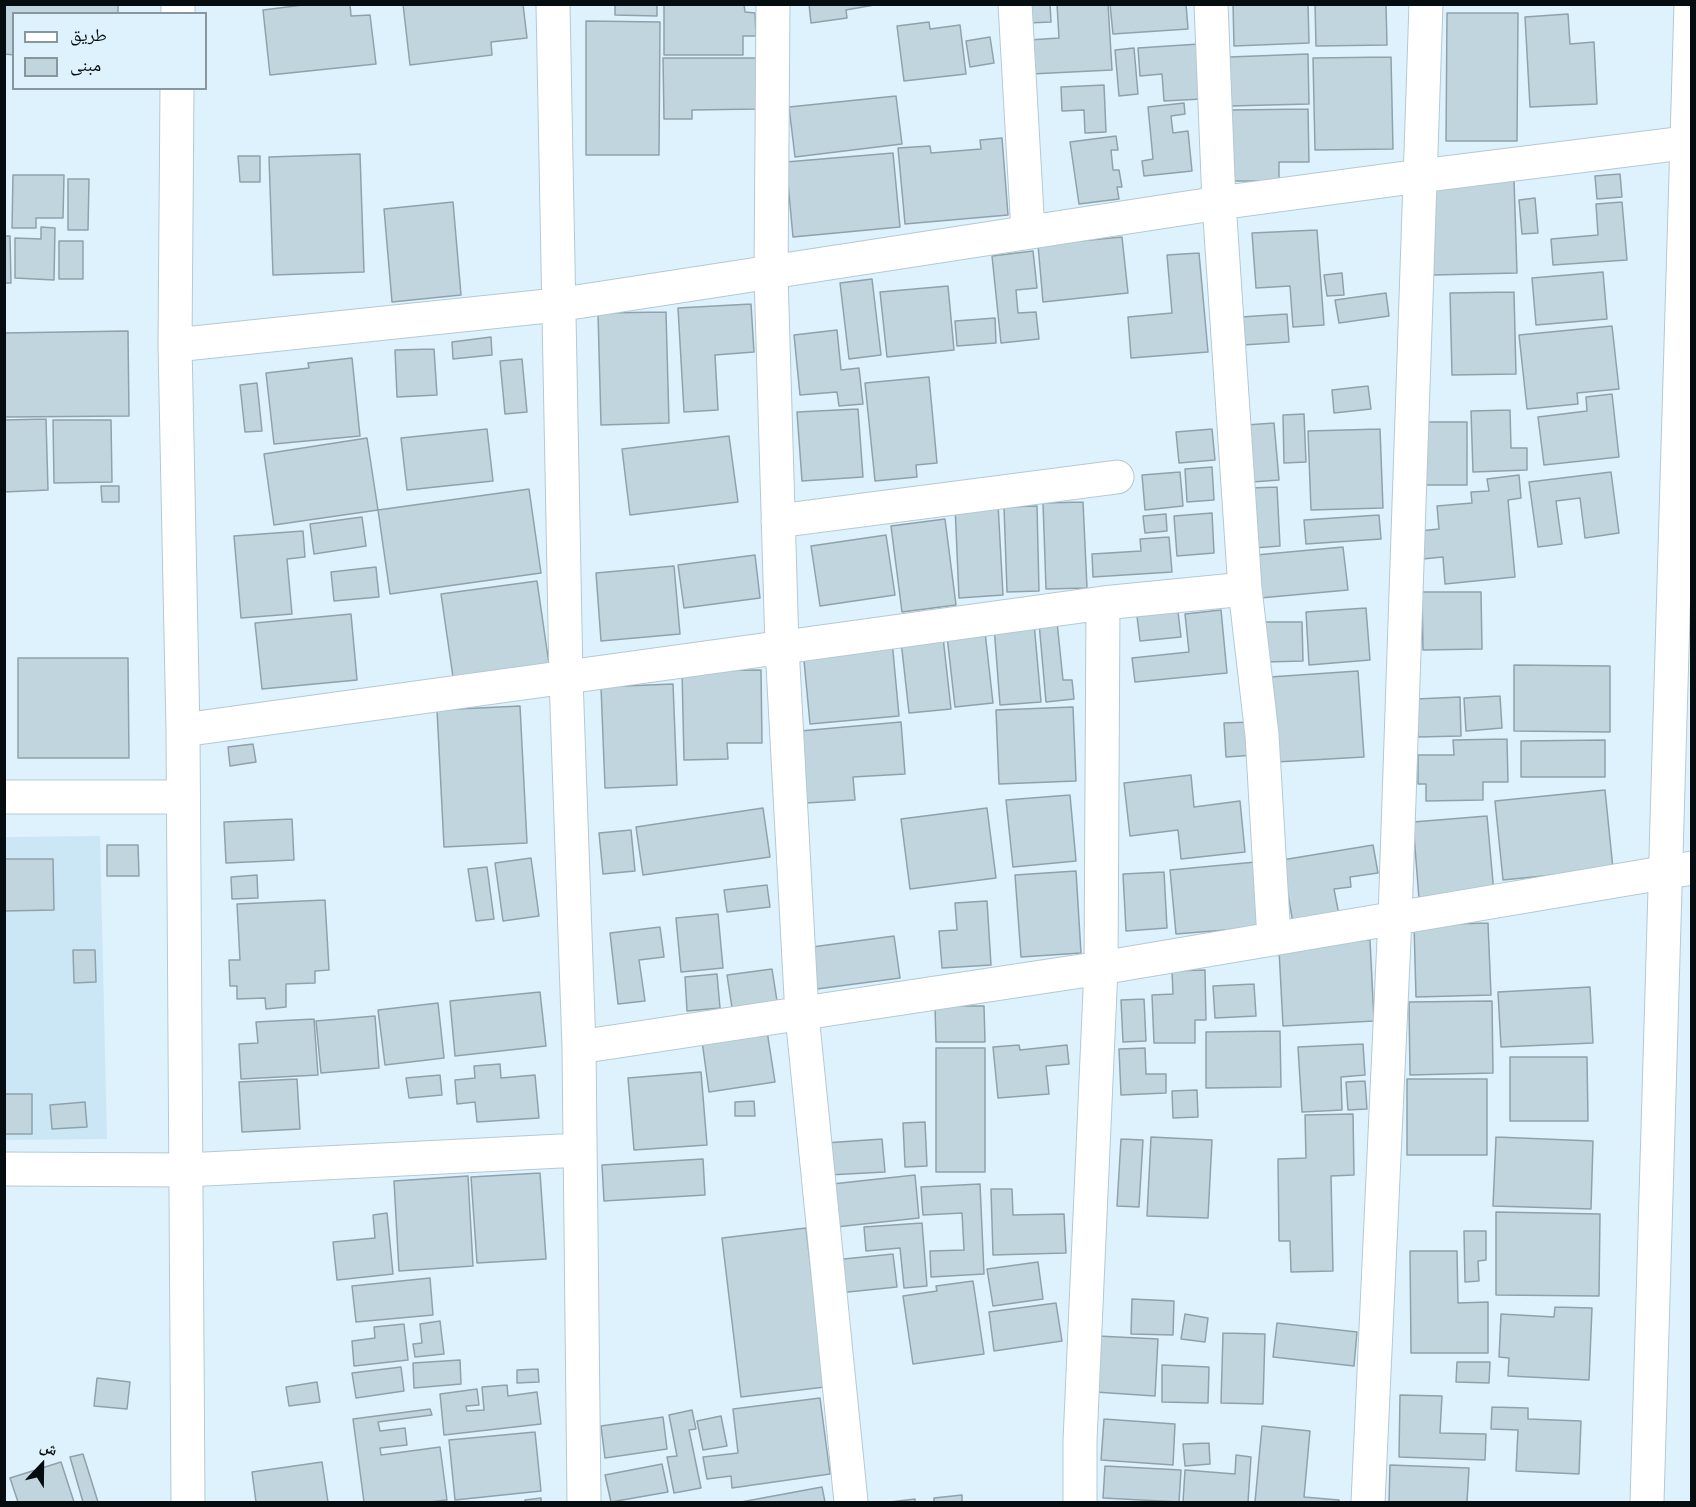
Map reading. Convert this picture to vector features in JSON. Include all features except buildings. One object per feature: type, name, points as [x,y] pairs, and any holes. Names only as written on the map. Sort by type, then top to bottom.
[{"type":"street","points":[[553,4],[557,305],[566,678],[579,1047],[584,1503]]},
{"type":"street","points":[[773,4],[771,274],[778,521],[802,1015],[851,1503]]},
{"type":"street","points":[[1015,4],[1028,232]]},
{"type":"street","points":[[1210,4],[1219,203],[1245,589],[1262,735],[1274,939]]},
{"type":"street","points":[[1368,1503],[1395,918],[1426,4]]},
{"type":"street","points":[[1647,1503],[1678,871],[1690,142],[1690,4]]},
{"type":"street","points":[[177,90],[175,345],[183,730],[188,1503]]},
{"type":"street","points":[[175,345],[557,305],[771,274],[1219,203],[1690,142]]},
{"type":"street","points":[[778,521],[1117,477]]},
{"type":"street","points":[[183,730],[1103,603],[1245,589]]},
{"type":"street","points":[[1080,1503],[1080,1429],[1101,968],[1103,603]]},
{"type":"street","points":[[4,797],[183,797]]},
{"type":"street","points":[[579,1047],[1101,968],[1678,871]]},
{"type":"street","points":[[4,1169],[186,1170],[580,1150]]},
{"type":"shaded area","points":[[100,836],[107,1139],[5,1140],[4,837]]}]
